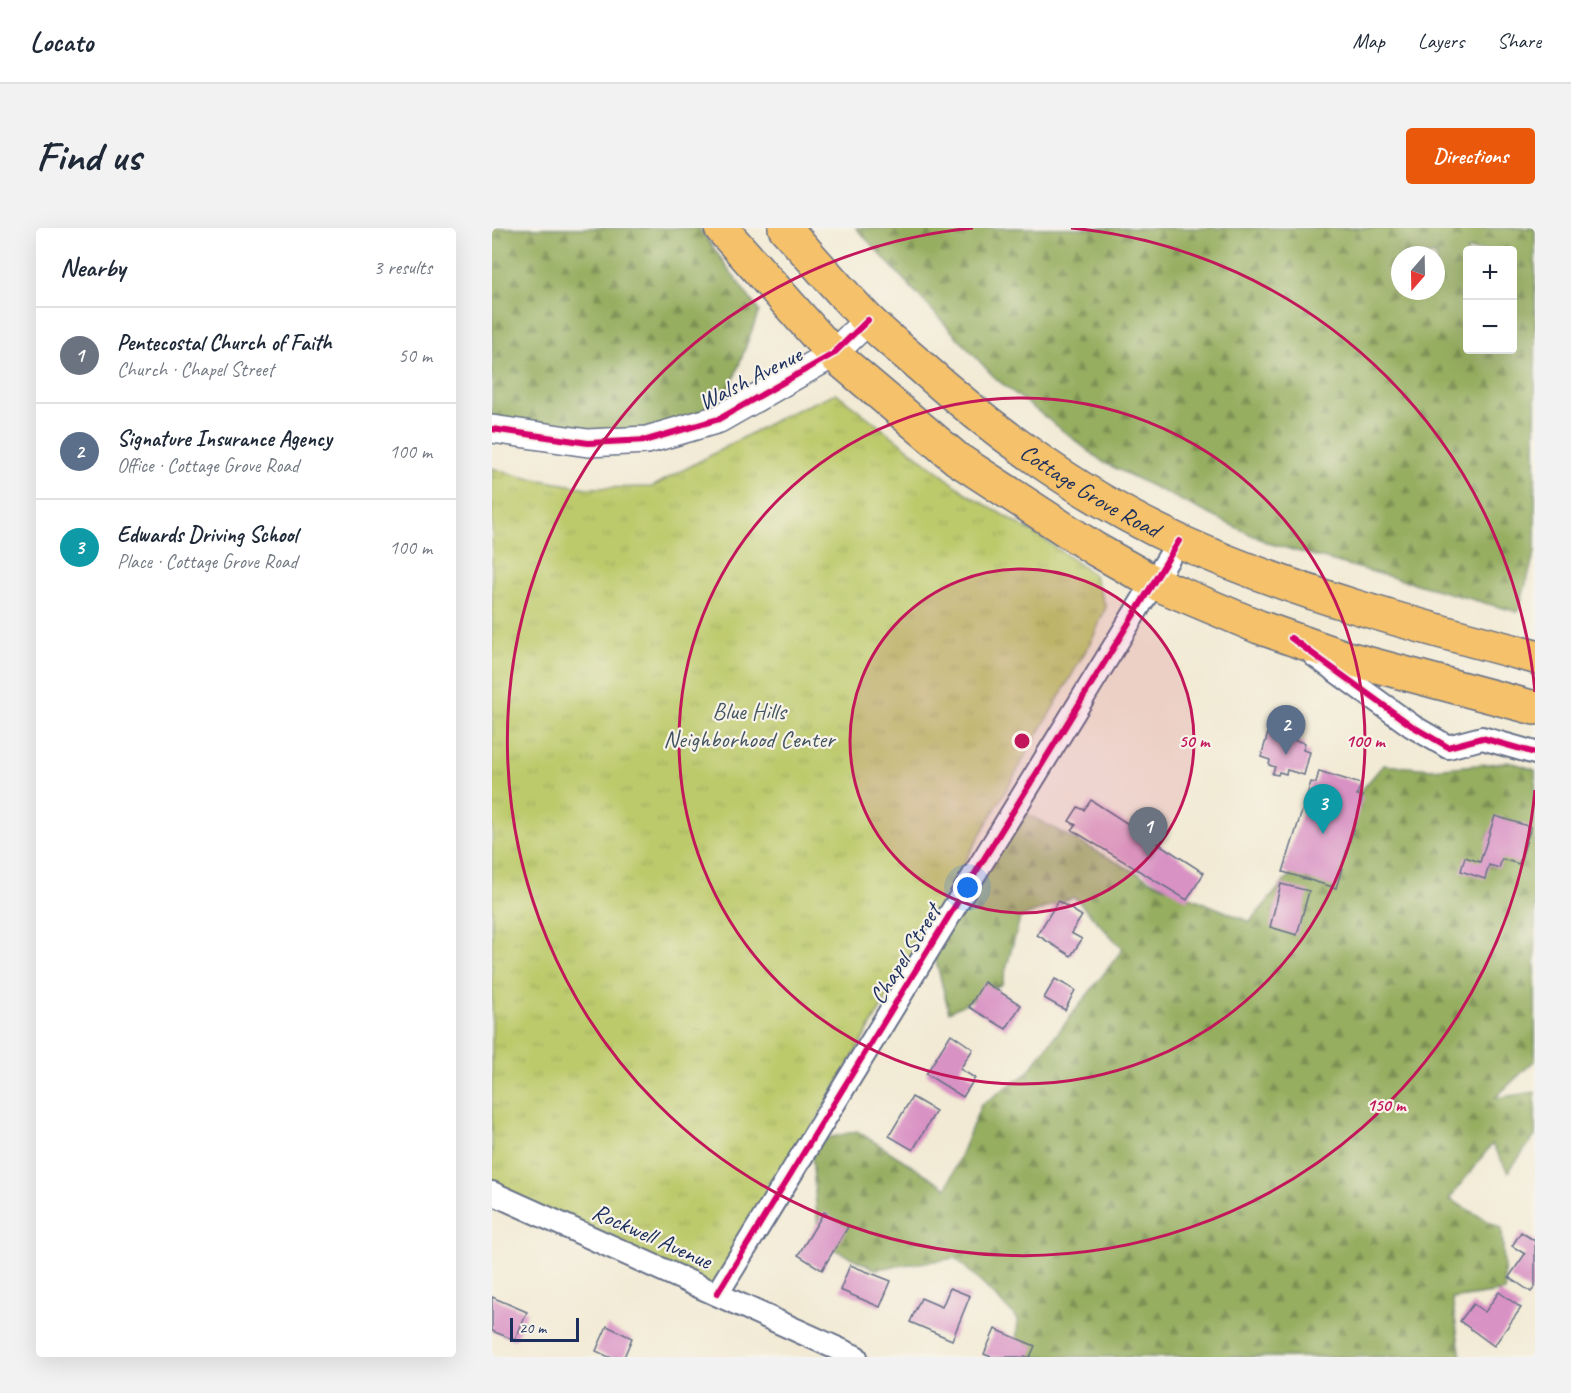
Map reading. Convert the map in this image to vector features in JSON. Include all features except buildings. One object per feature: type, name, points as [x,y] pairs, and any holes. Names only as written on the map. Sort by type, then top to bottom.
[{"type":"main road","name":"Cottage Grove Road","points":[[721,228],[833,354],[957,459],[1046,519],[1155,583],[1259,627],[1347,658],[1535,708]]},
{"type":"main road","name":"Cottage Grove Road","points":[[785,228],[868,320],[959,400],[1006,437],[1115,507],[1179,541],[1271,579],[1351,607],[1535,657]]},
{"type":"street","name":"Walsh Avenue","points":[[492,429],[588,443],[647,440],[719,419],[833,354],[868,320]]},
{"type":"street","name":"Chapel Street","points":[[717,1294],[1179,541]]},
{"type":"street","name":"Cottage Grove Road","points":[[1291,638],[1412,726],[1448,747],[1482,738],[1535,753]]},
{"type":"street","name":"Rockwell Avenue","points":[[492,1194],[856,1357]]},
{"type":"green space","points":[[492,228],[699,228],[759,311],[719,419],[647,440],[492,426]]},
{"type":"green space","points":[[856,228],[1535,228],[1535,552],[1518,612],[1268,543],[1103,462],[995,378]]},
{"type":"green space","name":"Blue Hills Neighborhood Center","points":[[836,393],[967,494],[1041,537],[1094,575],[1106,607],[1093,638],[717,1294],[492,1193],[492,468],[522,477],[587,488],[652,487],[785,415]]},
{"type":"green space","points":[[1511,762],[1535,770],[1535,1060],[1495,1098],[1535,1092],[1535,1136],[1508,1172],[1492,1144],[1449,1199],[1502,1229],[1505,1291],[1452,1299],[1461,1357],[1015,1357],[1018,1319],[956,1258],[875,1269],[819,1242],[811,1142],[857,1131],[947,1188],[981,1105],[1026,1074],[1123,949],[1074,897],[1020,918],[1002,984],[949,1012],[932,945],[1016,808],[1154,882],[1250,922],[1383,765],[1432,769]]},
{"type":"cycle path","points":[[492,429],[588,443],[647,440],[719,419],[833,354],[868,320]]},
{"type":"cycle path","points":[[717,1294],[1179,541]]},
{"type":"cycle path","points":[[1291,638],[1412,726],[1448,747],[1482,738],[1535,753]]},
{"type":"place","name":"Signature Insurance Agency","points":[[1286,755]]},
{"type":"place","name":"Edwards Driving School","points":[[1323,834]]},
{"type":"place","name":"Pentecostal Church of Faith","points":[[1148,857]]}]
